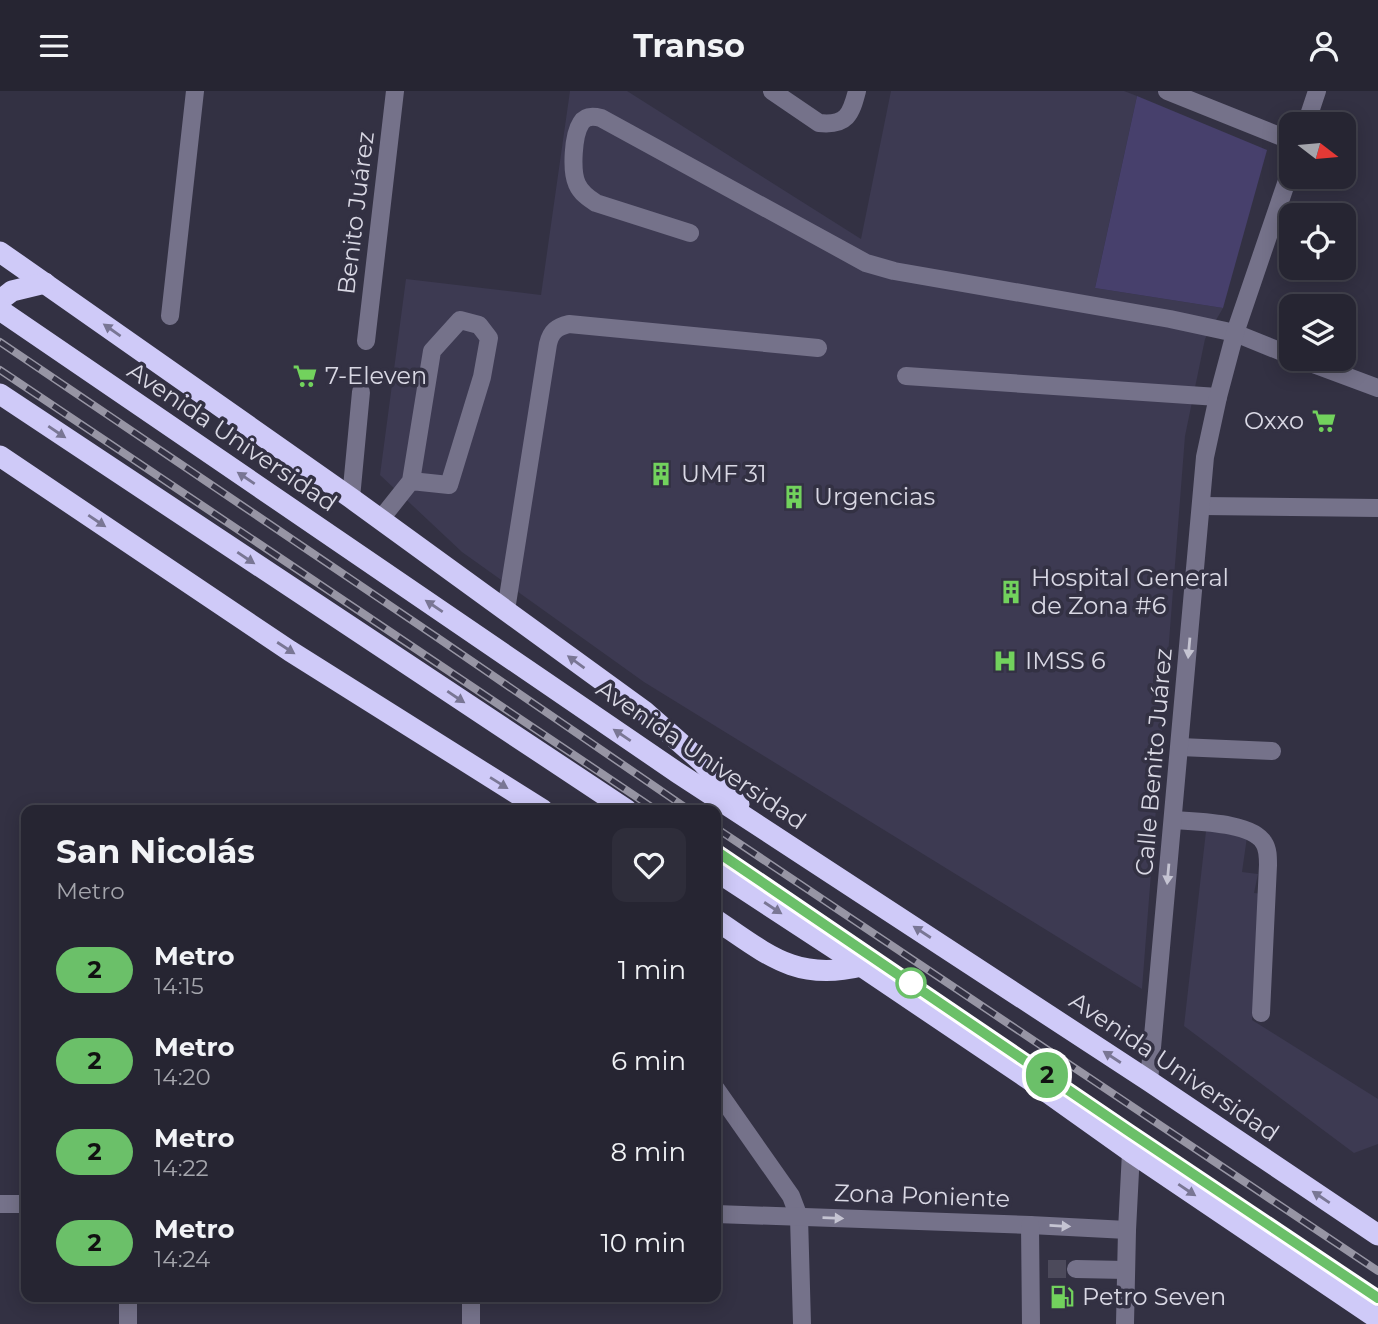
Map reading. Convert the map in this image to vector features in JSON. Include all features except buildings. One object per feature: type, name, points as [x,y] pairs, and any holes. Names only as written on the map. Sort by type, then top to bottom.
[{"type":"highway","points":[[0,253],[351,498],[644,711],[702,762],[753,821]]},
{"type":"highway","points":[[0,300],[12,291],[45,283]]},
{"type":"highway","name":"Avenida Universidad","points":[[0,310],[678,773],[1149,1081],[1378,1235]]},
{"type":"highway","points":[[0,394],[619,805]]},
{"type":"highway","points":[[0,456],[290,651],[535,805]]},
{"type":"highway","points":[[721,874],[1015,1070],[1378,1319]]},
{"type":"highway","points":[[721,923],[769,954],[797,968],[828,971],[861,966]]},
{"type":"street","points":[[170,316],[195,91]]},
{"type":"street","name":"Benito Juárez","points":[[366,341],[394,91]]},
{"type":"street","points":[[772,91],[819,123],[826,124],[838,122],[851,112],[857,91]]},
{"type":"street","points":[[1167,91],[1279,136]]},
{"type":"street","points":[[1310,112],[1317,91]]},
{"type":"street","points":[[690,233],[596,204],[586,197],[578,186],[573,171],[577,133],[581,122],[587,117],[601,118],[856,257],[882,268],[1170,319],[1235,333],[1279,351]]},
{"type":"street","name":"Calle Benito Juárez","points":[[1149,1081],[1205,457],[1235,333],[1284,189]]},
{"type":"street","points":[[380,520],[411,481],[432,351],[460,320],[479,325],[489,338],[482,377],[449,485],[411,481]]},
{"type":"street","points":[[506,610],[548,344],[551,334],[558,327],[569,324],[818,348]]},
{"type":"street","points":[[1331,371],[1378,389]]},
{"type":"street","points":[[906,376],[1218,397]]},
{"type":"street","points":[[351,498],[360,392]]},
{"type":"street","points":[[1202,506],[1378,508]]},
{"type":"street","points":[[1180,747],[1272,751]]},
{"type":"street","points":[[1173,820],[1243,828],[1255,832],[1263,841],[1268,865],[1261,1013]]},
{"type":"street","points":[[721,1096],[791,1196],[799,1217],[802,1324]]},
{"type":"street","points":[[1125,1324],[1131,1151]]},
{"type":"street","points":[[0,1204],[21,1204]]},
{"type":"street","name":"Zona Poniente","points":[[721,1214],[1127,1230]]},
{"type":"street","points":[[1030,1225],[1031,1324]]},
{"type":"street","points":[[1030,1269],[1048,1269]]},
{"type":"street","points":[[1076,1269],[1126,1270]]},
{"type":"street","points":[[128,1302],[128,1324]]},
{"type":"street","points":[[471,1302],[471,1324]]},
{"type":"shaded area","points":[[570,91],[627,91],[861,239],[891,91],[1124,91],[1137,96],[1095,288],[1223,308],[1205,339],[1185,436],[1142,989],[644,682],[462,552],[380,475],[406,279],[541,295]]},
{"type":"shaded area","points":[[1137,96],[1267,150],[1223,308],[1095,288]]},
{"type":"shaded area","points":[[1248,830],[1242,872],[1258,874],[1254,893],[1265,894],[1252,1020],[1378,1099],[1378,1144],[1354,1153],[1184,1026],[1206,831]]},
{"type":"tunnel","points":[[1048,1269],[1076,1269]]},
{"type":"railway","points":[[0,342],[682,805]]},
{"type":"railway","points":[[0,370],[649,805]]},
{"type":"railway","points":[[721,831],[1378,1271]]},
{"type":"railway","points":[[721,854],[1378,1298]]},
{"type":"metro line","name":"2","points":[[721,854],[1378,1298]]},
{"type":"place","name":"7-Eleven","points":[[305,376]]},
{"type":"place","name":"Oxxo","points":[[1324,421]]},
{"type":"place","name":"UMF 31","points":[[661,474]]},
{"type":"place","name":"Urgencias","points":[[794,497]]},
{"type":"place","name":"Hospital General de Zona #6","points":[[1011,592]]},
{"type":"place","name":"IMSS 6","points":[[1005,661]]},
{"type":"place","name":"Petro Seven","points":[[1062,1297]]}]
